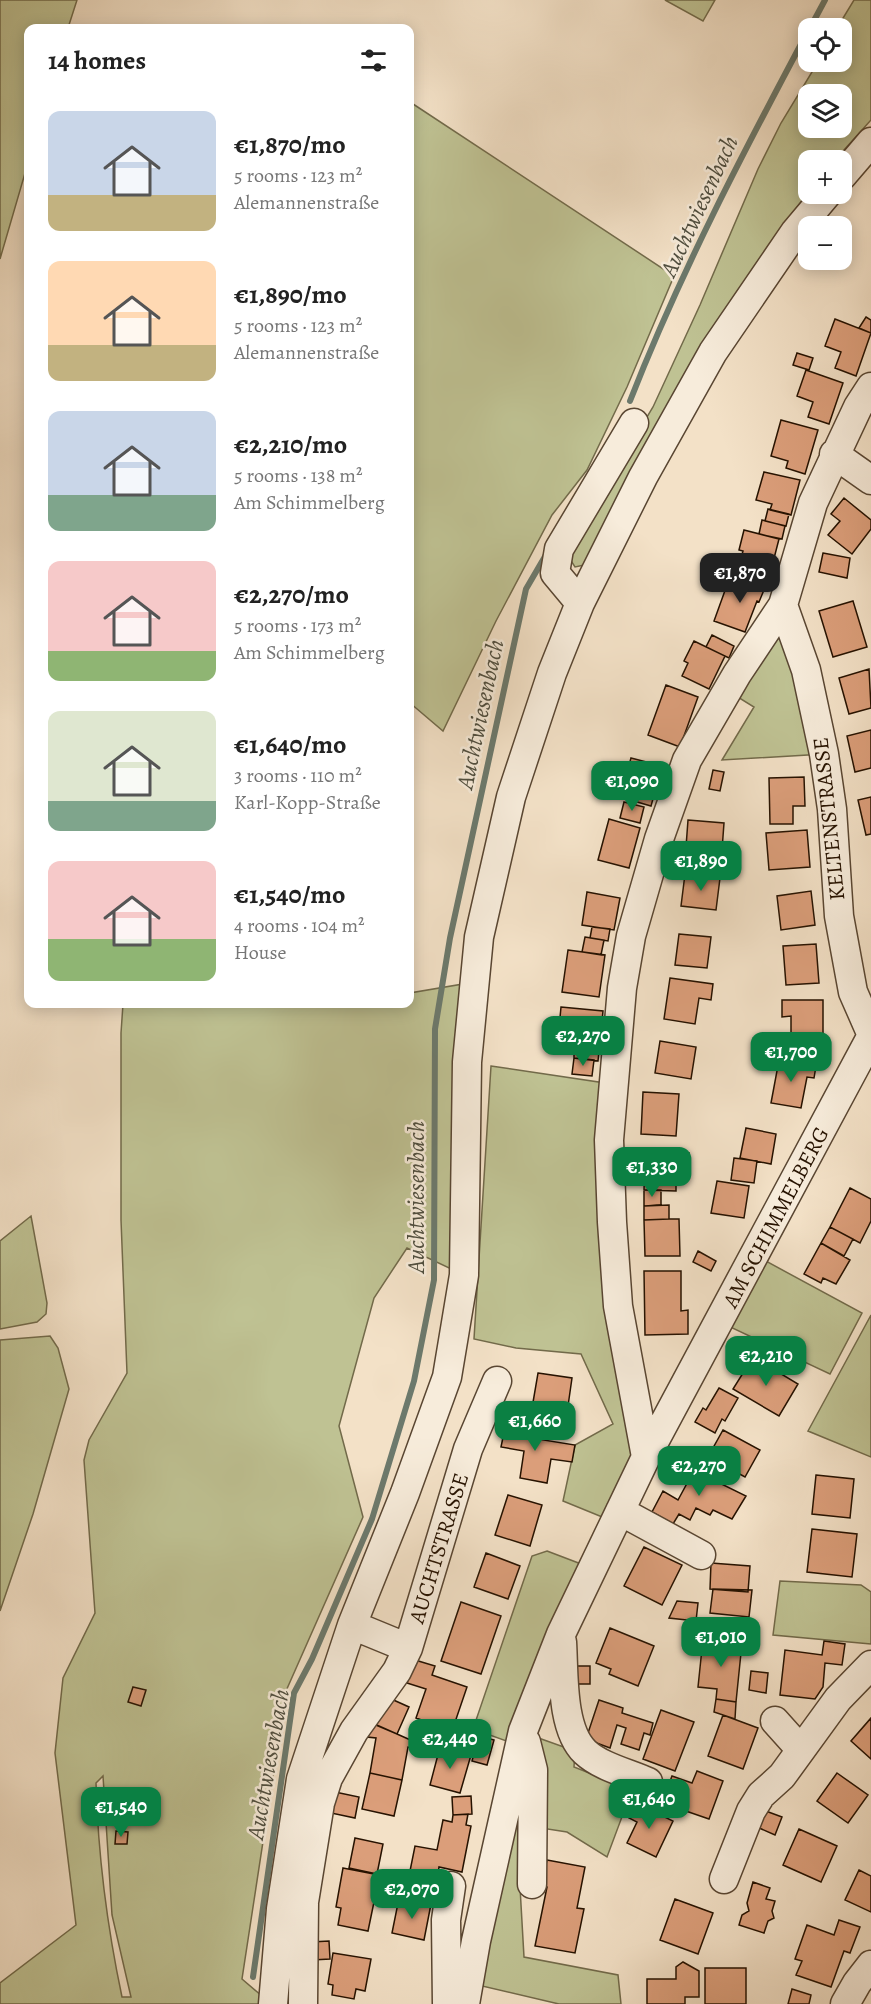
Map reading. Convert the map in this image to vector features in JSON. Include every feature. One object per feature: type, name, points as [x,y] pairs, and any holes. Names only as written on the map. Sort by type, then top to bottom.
[{"type":"street","points":[[852,164],[871,142]]},
{"type":"street","points":[[273,2004],[281,1909],[301,1779],[352,1625],[405,1494],[447,1377],[464,1275],[467,1062],[479,937],[511,797],[552,673],[580,603],[643,477],[713,352],[795,232],[819,204]]},
{"type":"street","points":[[646,1457],[618,1306],[609,1140],[624,978],[631,936],[659,839],[687,760],[737,674],[783,604],[813,503],[834,454],[871,387]]},
{"type":"street","points":[[580,603],[555,573],[559,549],[634,423]]},
{"type":"street","points":[[834,454],[871,480]]},
{"type":"street","name":"KELTENSTRASSE","points":[[783,604],[806,670],[824,754],[831,809],[839,916],[853,992],[871,1035]]},
{"type":"street","name":"AM SCHIMMELBERG","points":[[465,2004],[476,1941],[523,1731],[561,1634],[646,1457],[871,1035]]},
{"type":"street","name":"AUCHTSTRASSE","points":[[303,2004],[304,1902],[320,1803],[328,1778],[354,1731],[398,1671],[408,1648],[468,1449],[497,1381]]},
{"type":"street","points":[[620,1511],[701,1554]]},
{"type":"street","name":"AUCHTSTRASSE","points":[[352,1625],[408,1648]]},
{"type":"street","points":[[561,1634],[568,1718],[574,1736],[585,1752],[600,1762],[648,1782]]},
{"type":"street","points":[[724,1879],[751,1811],[761,1795],[782,1776],[838,1699],[871,1665]]},
{"type":"street","points":[[775,1721],[801,1750]]},
{"type":"street","points":[[523,1731],[533,1770],[532,1884]]},
{"type":"street","points":[[447,2004],[446,1920],[451,1886]]},
{"type":"street","points":[[845,2004],[856,1983],[871,1965]]},
{"type":"green space","points":[[0,0],[77,0],[69,24],[24,24],[24,177],[0,259]]},
{"type":"green space","points":[[665,0],[715,0],[703,21]]},
{"type":"green space","points":[[854,0],[871,0],[871,120],[844,150],[798,150],[800,204],[589,564],[575,567],[566,553],[653,407],[700,305],[758,169],[798,95],[798,138],[852,138],[852,84],[805,84],[812,72],[852,72],[852,18],[843,18]]},
{"type":"green space","points":[[414,105],[674,276],[627,387],[587,470],[552,515],[496,621],[443,731],[414,706]]},
{"type":"green space","points":[[783,605],[824,754],[722,760],[754,707],[728,691]]},
{"type":"green space","points":[[475,982],[464,1275],[407,1248],[374,1298],[339,1426],[363,1517],[286,1691],[242,1979],[262,1996],[262,2004],[0,2004],[0,1983],[76,1925],[55,1753],[63,1678],[95,1613],[84,1460],[89,1440],[127,1373],[121,1220],[123,1008],[414,1008],[414,992]],"holes":[[[103,1776],[112,1915],[131,1997],[122,1997],[104,1890],[96,1783]]]},
{"type":"green space","points":[[491,1066],[605,1083],[641,1458],[612,1521],[563,1501],[575,1445],[613,1424],[581,1354],[516,1348],[474,1339]]},
{"type":"green space","points":[[31,1216],[47,1303],[46,1314],[37,1322],[0,1329],[0,1241]]},
{"type":"green space","points":[[762,1259],[862,1313],[830,1374],[726,1325]]},
{"type":"green space","points":[[871,1315],[871,1457],[808,1431]]},
{"type":"green space","points":[[50,1336],[58,1348],[69,1389],[33,1514],[0,1611],[0,1340]]},
{"type":"green space","points":[[547,1551],[589,1567],[515,1744],[473,1729],[532,1556]]},
{"type":"green space","points":[[780,1581],[861,1585],[871,1592],[871,1644],[773,1635]]},
{"type":"green space","points":[[533,1736],[575,1751],[574,1767],[632,1790],[607,1857],[567,1832],[535,1827],[520,1887],[524,1957],[618,1975],[621,2004],[559,2004],[482,1986],[504,1852]]},
{"type":"building","points":[[866,317],[871,320],[871,333],[859,328]]},
{"type":"building","points":[[835,319],[871,333],[856,376],[835,368],[841,352],[825,346]]},
{"type":"building","points":[[797,353],[813,358],[809,370],[793,365]]},
{"type":"building","points":[[806,370],[843,383],[829,424],[808,417],[813,402],[797,396]]},
{"type":"building","points":[[781,420],[818,430],[805,474],[786,468],[788,461],[771,456]]},
{"type":"building","points":[[764,472],[800,480],[791,515],[770,510],[772,504],[756,500]]},
{"type":"building","points":[[844,498],[871,520],[871,529],[852,554],[828,535],[840,521],[831,514]]},
{"type":"building","points":[[768,509],[789,514],[786,526],[765,521]]},
{"type":"building","points":[[762,520],[785,526],[782,539],[759,534]]},
{"type":"building","points":[[744,530],[779,539],[770,574],[739,565],[743,551],[739,550]]},
{"type":"building","points":[[823,553],[850,558],[847,578],[819,572]]},
{"type":"building","points":[[745,577],[766,585],[745,632],[714,621],[727,585],[740,590]]},
{"type":"building","points":[[853,601],[867,647],[833,657],[819,611]]},
{"type":"building","points":[[712,635],[734,646],[729,658],[706,647]]},
{"type":"building","points":[[694,641],[725,656],[709,689],[682,676],[688,663],[684,661]]},
{"type":"building","points":[[869,669],[871,708],[849,714],[839,678]]},
{"type":"building","points":[[666,685],[698,697],[680,747],[648,735]]},
{"type":"building","points":[[871,730],[871,768],[855,772],[847,736]]},
{"type":"building","points":[[631,758],[662,766],[651,806],[620,797]]},
{"type":"building","points":[[713,770],[724,772],[720,791],[709,789]]},
{"type":"building","points":[[804,777],[805,806],[793,806],[793,824],[770,824],[769,778]]},
{"type":"building","points":[[871,797],[871,834],[866,835],[858,800]]},
{"type":"building","points":[[624,802],[644,807],[640,823],[620,818]]},
{"type":"building","points":[[609,819],[640,828],[629,868],[598,860]]},
{"type":"building","points":[[688,820],[724,823],[722,850],[686,847]]},
{"type":"building","points":[[807,830],[810,867],[769,870],[766,833]]},
{"type":"building","points":[[685,874],[720,878],[716,910],[681,906]]},
{"type":"building","points":[[811,891],[815,925],[781,930],[777,896]]},
{"type":"building","points":[[587,892],[620,898],[614,930],[582,925]]},
{"type":"building","points":[[592,927],[610,929],[608,941],[590,938]]},
{"type":"building","points":[[679,934],[711,937],[707,968],[675,965]]},
{"type":"building","points":[[585,937],[604,940],[601,955],[582,952]]},
{"type":"building","points":[[816,944],[819,983],[786,985],[783,946]]},
{"type":"building","points":[[568,950],[605,955],[599,997],[562,992]]},
{"type":"building","points":[[670,978],[713,984],[711,1000],[699,998],[695,1024],[664,1019]]},
{"type":"building","points":[[782,1000],[823,1000],[823,1034],[791,1034],[791,1016],[782,1017]]},
{"type":"building","points":[[561,1007],[603,1011],[598,1061],[574,1058],[574,1052],[557,1050]]},
{"type":"building","points":[[791,1034],[823,1034],[819,1063],[791,1057]]},
{"type":"building","points":[[660,1041],[696,1047],[691,1079],[655,1073]]},
{"type":"building","points":[[574,1058],[594,1060],[592,1076],[572,1074]]},
{"type":"building","points":[[779,1060],[816,1066],[814,1078],[807,1077],[801,1108],[771,1103]]},
{"type":"building","points":[[643,1092],[679,1094],[676,1136],[641,1134]]},
{"type":"building","points":[[746,1128],[776,1134],[771,1164],[740,1158]]},
{"type":"building","points":[[645,1152],[689,1153],[688,1173],[676,1173],[676,1191],[644,1190]]},
{"type":"building","points":[[734,1158],[757,1161],[754,1183],[731,1180]]},
{"type":"building","points":[[717,1181],[749,1186],[744,1218],[711,1213]]},
{"type":"building","points":[[850,1188],[871,1199],[871,1221],[860,1243],[830,1227]]},
{"type":"building","points":[[644,1190],[661,1190],[661,1205],[644,1206]]},
{"type":"building","points":[[669,1205],[669,1219],[644,1220],[644,1206]]},
{"type":"building","points":[[679,1219],[680,1256],[645,1256],[644,1220]]},
{"type":"building","points":[[830,1227],[853,1239],[844,1256],[821,1243]]},
{"type":"building","points":[[821,1243],[850,1260],[836,1284],[823,1278],[821,1283],[804,1274]]},
{"type":"building","points":[[698,1251],[716,1261],[711,1271],[693,1262]]},
{"type":"building","points":[[644,1271],[681,1271],[681,1311],[688,1310],[688,1334],[645,1335]]},
{"type":"building","points":[[753,1357],[798,1384],[779,1416],[733,1389]]},
{"type":"building","points":[[538,1373],[572,1378],[566,1420],[531,1414]]},
{"type":"building","points":[[719,1388],[738,1398],[725,1421],[722,1419],[715,1433],[695,1422],[703,1408],[706,1410]]},
{"type":"building","points":[[500,1402],[517,1405],[514,1424],[489,1421]]},
{"type":"building","points":[[506,1423],[533,1427],[531,1438],[575,1445],[572,1462],[551,1459],[547,1483],[520,1478],[524,1451],[501,1447]]},
{"type":"building","points":[[723,1430],[760,1450],[745,1477],[708,1457]]},
{"type":"building","points":[[679,1456],[698,1466],[695,1471],[746,1496],[732,1519],[713,1510],[710,1515],[696,1508],[690,1520],[679,1514],[673,1524],[652,1512],[663,1491],[678,1500],[692,1474],[674,1465]]},
{"type":"building","points":[[816,1475],[854,1479],[850,1518],[812,1514]]},
{"type":"building","points":[[508,1495],[542,1505],[530,1546],[495,1535]]},
{"type":"building","points":[[812,1529],[857,1534],[852,1577],[807,1572]]},
{"type":"building","points":[[644,1547],[682,1565],[662,1605],[624,1586]]},
{"type":"building","points":[[486,1553],[520,1566],[508,1599],[474,1587]]},
{"type":"building","points":[[711,1563],[750,1566],[748,1592],[710,1589]]},
{"type":"building","points":[[713,1589],[752,1590],[749,1617],[710,1613]]},
{"type":"building","points":[[677,1601],[698,1603],[696,1621],[669,1618]]},
{"type":"building","points":[[461,1602],[501,1616],[481,1674],[441,1661]]},
{"type":"building","points":[[610,1628],[654,1646],[638,1686],[609,1674],[611,1669],[596,1663]]},
{"type":"building","points":[[703,1639],[742,1643],[736,1702],[716,1699],[717,1689],[698,1687]]},
{"type":"building","points":[[824,1641],[845,1644],[842,1665],[825,1663],[823,1687],[815,1699],[780,1695],[785,1650],[822,1655]]},
{"type":"building","points":[[415,1660],[435,1666],[432,1675],[467,1687],[452,1731],[416,1718],[426,1689],[407,1683]]},
{"type":"building","points":[[570,1666],[590,1666],[590,1684],[570,1684]]},
{"type":"building","points":[[751,1671],[768,1673],[766,1693],[749,1690]]},
{"type":"building","points":[[133,1687],[146,1690],[141,1706],[128,1702]]},
{"type":"building","points":[[389,1698],[409,1707],[397,1734],[376,1725]]},
{"type":"building","points":[[716,1699],[736,1702],[735,1719],[714,1712]]},
{"type":"building","points":[[599,1700],[623,1708],[622,1713],[653,1723],[650,1735],[644,1733],[639,1750],[621,1744],[626,1728],[617,1725],[610,1748],[586,1739]]},
{"type":"building","points":[[661,1710],[694,1722],[675,1771],[643,1759]]},
{"type":"building","points":[[723,1715],[758,1728],[743,1769],[708,1756]]},
{"type":"building","points":[[871,1718],[871,1759],[851,1741]]},
{"type":"building","points":[[370,1722],[415,1742],[414,1748],[408,1747],[402,1780],[370,1773],[376,1738],[367,1737]]},
{"type":"building","points":[[479,1736],[494,1740],[487,1765],[472,1761]]},
{"type":"building","points":[[440,1747],[471,1755],[460,1793],[430,1785]]},
{"type":"building","points":[[697,1771],[723,1781],[709,1819],[680,1809],[682,1803],[664,1797],[672,1776],[692,1783]]},
{"type":"building","points":[[370,1773],[402,1780],[394,1816],[362,1809]]},
{"type":"building","points":[[837,1773],[868,1795],[848,1823],[817,1801]]},
{"type":"building","points":[[335,1792],[359,1797],[355,1818],[331,1813]]},
{"type":"building","points":[[471,1796],[472,1814],[453,1815],[452,1797]]},
{"type":"building","points":[[636,1803],[673,1821],[656,1857],[627,1843],[637,1822],[629,1818]]},
{"type":"building","points":[[763,1810],[782,1817],[775,1835],[757,1827]]},
{"type":"building","points":[[468,1814],[466,1825],[471,1826],[462,1872],[439,1867],[437,1881],[409,1876],[415,1846],[437,1850],[443,1820],[452,1822],[453,1815]]},
{"type":"building","points":[[799,1829],[837,1846],[821,1882],[783,1865]]},
{"type":"building","points":[[116,1831],[128,1832],[127,1844],[115,1844]]},
{"type":"building","points":[[355,1838],[383,1844],[377,1874],[349,1868]]},
{"type":"building","points":[[547,1860],[585,1867],[577,1908],[584,1909],[575,1953],[535,1946],[547,1887],[541,1886]]},
{"type":"building","points":[[343,1868],[379,1875],[377,1888],[387,1890],[384,1904],[374,1902],[368,1931],[338,1925],[341,1908],[336,1907]]},
{"type":"building","points":[[859,1870],[871,1876],[871,1912],[845,1900]]},
{"type":"building","points":[[753,1882],[770,1888],[766,1899],[775,1901],[772,1911],[774,1918],[768,1921],[764,1933],[739,1925],[742,1915],[749,1911],[747,1903]]},
{"type":"building","points":[[675,1899],[713,1913],[698,1954],[660,1940]]},
{"type":"building","points":[[412,1900],[431,1904],[424,1940],[392,1933],[398,1903],[410,1905]]},
{"type":"building","points":[[839,1920],[860,1927],[850,1953],[844,1951],[831,1987],[796,1975],[802,1961],[795,1959],[807,1925],[834,1935]]},
{"type":"building","points":[[329,1941],[330,1959],[312,1960],[311,1942]]},
{"type":"building","points":[[333,1953],[371,1959],[365,1991],[356,1989],[354,1999],[332,1995],[333,1985],[328,1984]]},
{"type":"building","points":[[683,1962],[699,1971],[699,1997],[685,1997],[685,2004],[647,2004],[647,1979],[676,1979],[676,1967]]},
{"type":"building","points":[[705,1968],[746,1968],[746,2004],[705,2004]]},
{"type":"building","points":[[792,1989],[811,1995],[809,2004],[788,2004]]},
{"type":"waterway","name":"Auchtwiesenbach","points":[[815,18],[825,0]]},
{"type":"waterway","name":"Auchtwiesenbach","points":[[630,401],[691,259],[798,50]]},
{"type":"waterway","name":"Auchtwiesenbach","points":[[253,1977],[294,1693],[312,1659],[372,1519],[414,1381],[434,1280],[435,1029],[450,938],[526,589],[547,553]]}]
